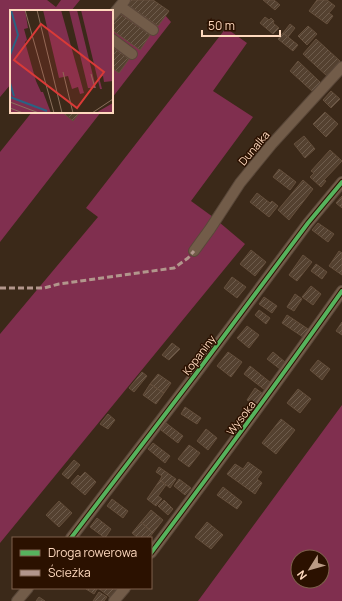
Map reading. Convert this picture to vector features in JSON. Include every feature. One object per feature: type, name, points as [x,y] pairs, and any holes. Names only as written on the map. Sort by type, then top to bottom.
[{"type":"street","points":[[113,15],[122,3],[153,30]]},
{"type":"street","points":[[113,40],[132,54]]},
{"type":"street","name":"Dunalka","points":[[194,251],[210,230],[240,184],[271,146],[342,67]]},
{"type":"street","name":"Kopaniny","points":[[72,537],[308,224],[342,182]]},
{"type":"street","name":"Wysoka","points":[[152,552],[255,414],[342,291]]},
{"type":"street","points":[[17,601],[27,589]]},
{"type":"street","points":[[114,601],[124,589]]},
{"type":"shaded area","points":[[0,0],[47,0],[56,7],[61,0],[80,0],[72,10],[10,10],[10,85],[0,97]]},
{"type":"shaded area","points":[[121,0],[152,0],[171,22],[113,97],[113,10]]},
{"type":"shaded area","points":[[226,28],[247,43],[213,91],[253,117],[191,201],[245,244],[0,543],[0,334],[98,217],[86,208]]},
{"type":"shaded area","points":[[31,113],[100,113],[0,242],[0,152]]},
{"type":"shaded area","points":[[342,405],[342,601],[198,601]]},
{"type":"building","points":[[131,0],[153,0],[169,11],[158,26],[128,5]]},
{"type":"building","points":[[263,0],[274,0],[280,5],[275,10]]},
{"type":"building","points":[[317,0],[327,0],[335,6],[329,13],[333,16],[327,24],[309,11]]},
{"type":"building","points":[[119,13],[150,35],[140,50],[113,31],[113,21]]},
{"type":"building","points":[[265,17],[269,20],[271,18],[274,21],[273,23],[279,28],[273,34],[260,23]]},
{"type":"building","points":[[290,24],[295,28],[288,37],[283,33]]},
{"type":"building","points":[[308,26],[317,34],[307,45],[298,36]]},
{"type":"building","points":[[283,33],[298,45],[293,51],[278,39]]},
{"type":"building","points":[[316,39],[340,61],[327,76],[303,54]]},
{"type":"building","points":[[113,48],[129,59],[119,73],[113,69]]},
{"type":"building","points":[[298,61],[321,83],[313,92],[290,71]]},
{"type":"building","points":[[331,91],[340,99],[331,108],[323,100]]},
{"type":"building","points":[[325,112],[338,124],[326,137],[313,124]]},
{"type":"building","points":[[63,113],[79,113],[73,121]]},
{"type":"building","points":[[304,136],[315,149],[305,158],[294,144]]},
{"type":"building","points":[[330,150],[342,161],[324,180],[326,181],[321,187],[310,177],[314,173],[311,171]]},
{"type":"building","points":[[279,169],[296,182],[290,190],[273,177]]},
{"type":"building","points":[[303,180],[313,189],[289,220],[278,210]]},
{"type":"building","points":[[257,193],[270,203],[272,201],[278,206],[269,217],[250,202]]},
{"type":"building","points":[[342,196],[342,208],[336,203]]},
{"type":"building","points":[[318,223],[334,234],[328,242],[312,230]]},
{"type":"building","points":[[251,250],[266,262],[255,276],[240,264]]},
{"type":"building","points":[[339,251],[342,253],[342,275],[329,266]]},
{"type":"building","points":[[303,255],[312,262],[297,281],[289,275]]},
{"type":"building","points":[[316,264],[327,272],[322,279],[311,271]]},
{"type":"building","points":[[232,277],[246,287],[237,298],[224,288]]},
{"type":"building","points":[[311,286],[321,294],[313,305],[302,297]]},
{"type":"building","points":[[295,294],[302,299],[294,311],[287,307]]},
{"type":"building","points":[[264,297],[277,306],[272,313],[259,304]]},
{"type":"building","points":[[259,310],[270,318],[266,324],[255,315]]},
{"type":"building","points":[[287,315],[308,329],[303,337],[282,323]]},
{"type":"building","points":[[342,322],[342,335],[336,331]]},
{"type":"building","points":[[247,326],[259,335],[249,348],[237,338]]},
{"type":"building","points":[[172,343],[180,349],[169,360],[162,355]]},
{"type":"building","points":[[228,352],[242,362],[231,377],[217,366]]},
{"type":"building","points":[[273,352],[285,362],[280,369],[267,359]]},
{"type":"building","points":[[318,360],[330,369],[322,380],[310,370]]},
{"type":"building","points":[[250,366],[271,383],[265,390],[244,374]]},
{"type":"building","points":[[142,372],[147,376],[134,392],[129,388]]},
{"type":"building","points":[[158,374],[171,383],[164,393],[150,384]]},
{"type":"building","points":[[150,384],[164,393],[156,404],[143,395]]},
{"type":"building","points":[[255,388],[262,393],[255,405],[247,400]]},
{"type":"building","points":[[298,389],[311,399],[300,413],[287,403]]},
{"type":"building","points":[[185,407],[201,418],[197,424],[181,414]]},
{"type":"building","points":[[108,414],[115,420],[108,429],[100,424]]},
{"type":"building","points":[[281,419],[295,430],[276,454],[262,443]]},
{"type":"building","points":[[166,423],[183,436],[178,443],[161,430]]},
{"type":"building","points":[[206,429],[217,438],[208,450],[197,441]]},
{"type":"building","points":[[153,443],[170,456],[165,463],[148,449]]},
{"type":"building","points":[[189,445],[200,453],[189,467],[178,459]]},
{"type":"building","points":[[74,460],[80,465],[68,479],[62,474]]},
{"type":"building","points":[[248,462],[262,472],[257,479],[262,483],[255,494],[227,474],[235,464],[243,469]]},
{"type":"building","points":[[159,467],[176,479],[170,488],[160,480],[162,476],[156,472]]},
{"type":"building","points":[[85,472],[96,482],[85,495],[71,483],[78,475],[80,477]]},
{"type":"building","points":[[179,479],[191,488],[185,495],[174,486]]},
{"type":"building","points":[[160,480],[166,485],[158,496],[162,499],[156,506],[147,499]]},
{"type":"building","points":[[223,487],[242,502],[237,509],[217,495]]},
{"type":"building","points":[[112,499],[128,511],[123,518],[107,506]]},
{"type":"building","points":[[164,500],[173,509],[168,515],[158,506]]},
{"type":"building","points":[[59,501],[72,513],[59,527],[46,515]]},
{"type":"building","points":[[151,510],[163,520],[153,533],[141,522]]},
{"type":"building","points":[[97,518],[111,529],[106,537],[104,537],[90,527]]},
{"type":"building","points":[[141,522],[153,533],[150,537],[137,537],[132,533]]},
{"type":"building","points":[[207,522],[223,535],[211,549],[195,537]]},
{"type":"building","points":[[86,589],[97,589],[94,594]]},
{"type":"building","points":[[99,589],[117,590],[111,598]]},
{"type":"building","points":[[99,592],[107,597],[104,601],[93,601]]},
{"type":"building","points":[[39,597],[45,601],[36,601]]},
{"type":"marked path","points":[[0,288],[44,288],[59,284],[174,268],[188,258],[194,251]]},
{"type":"cycle path","points":[[72,537],[308,223],[342,182]]},
{"type":"cycle path","points":[[152,552],[248,422],[342,291]]}]
